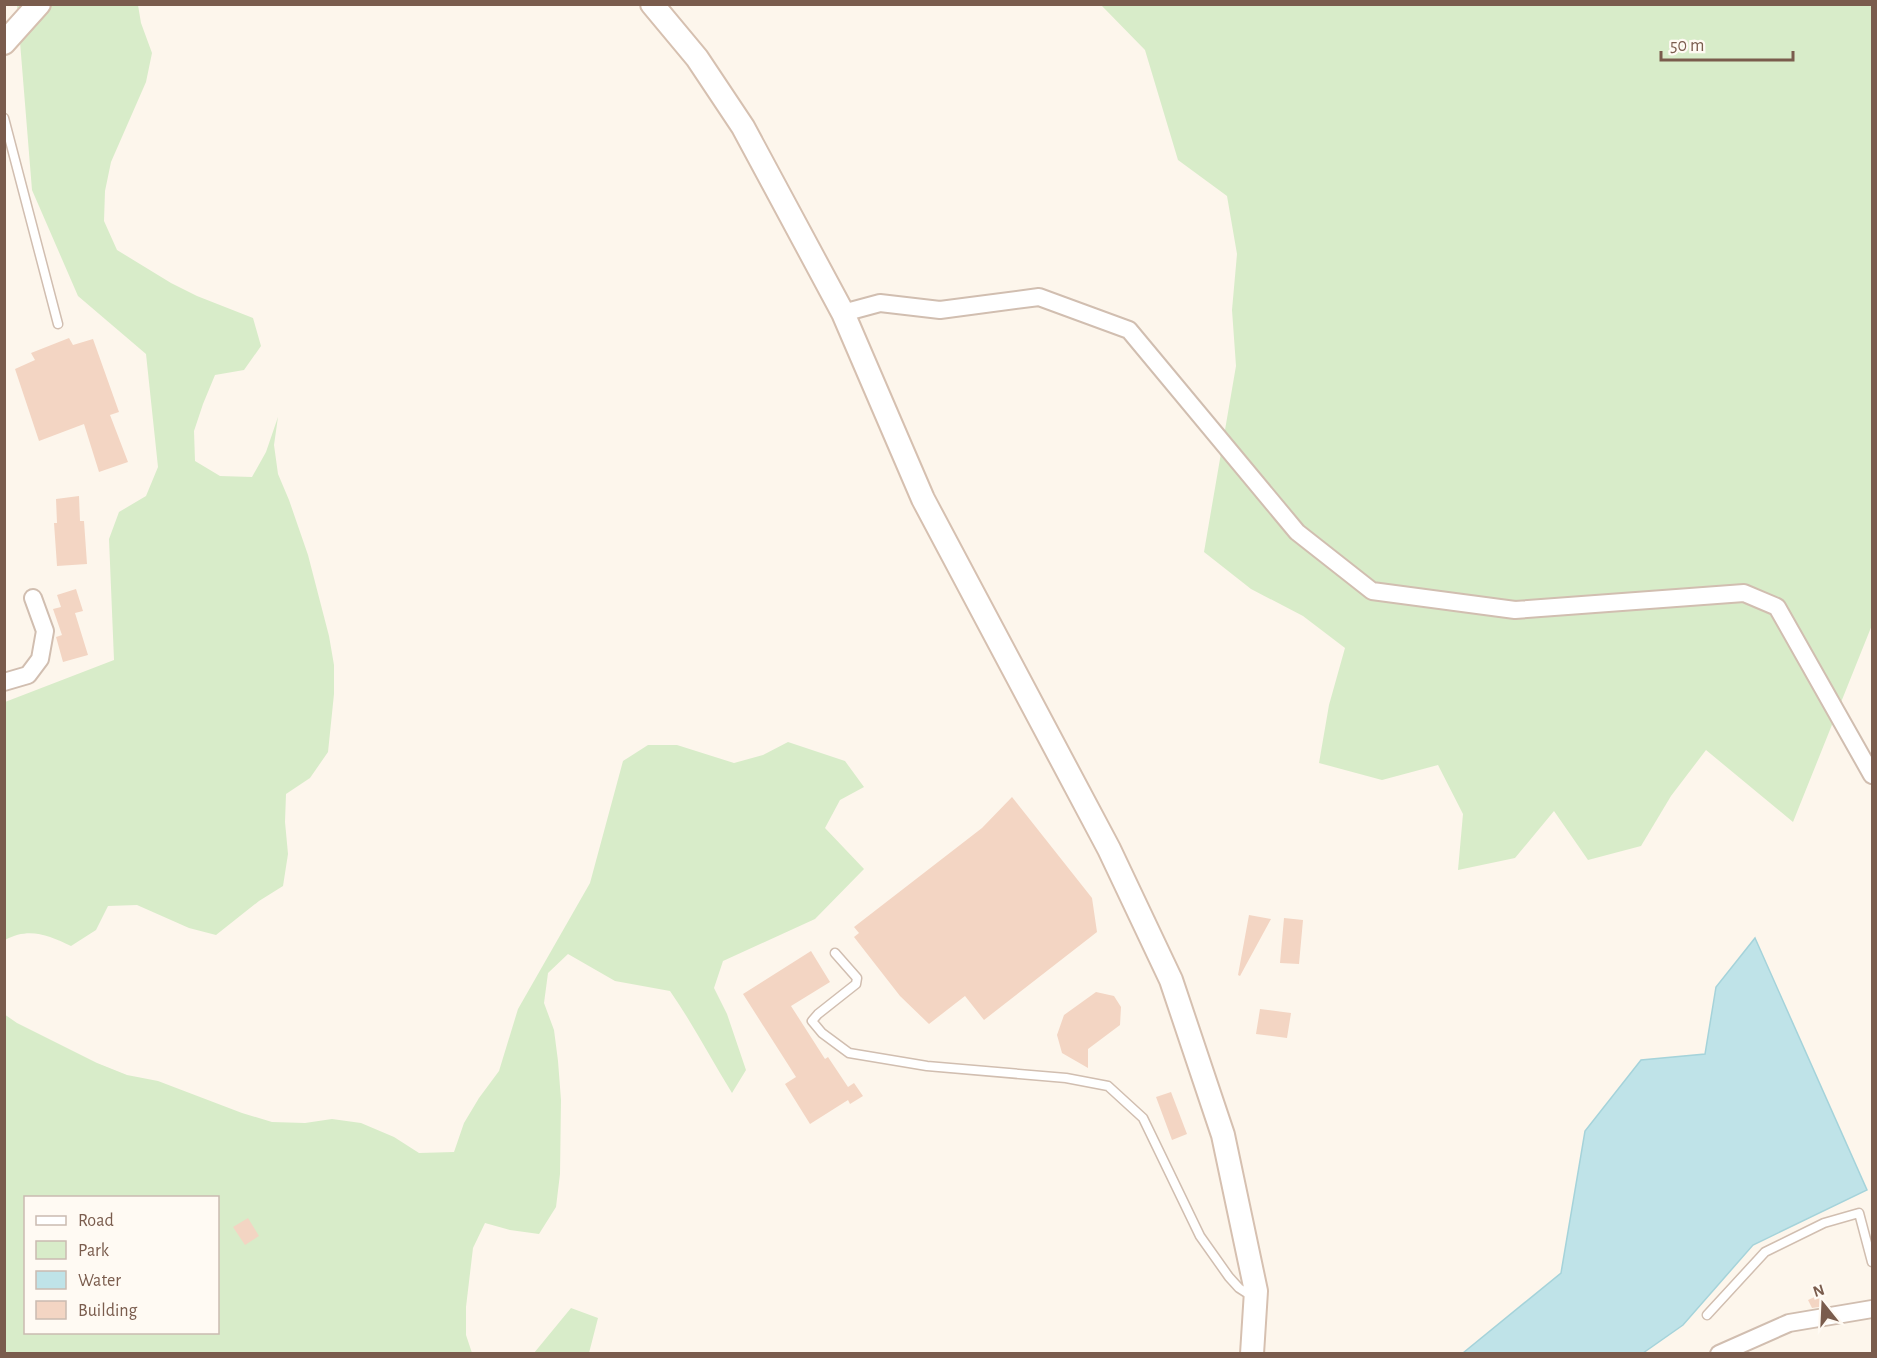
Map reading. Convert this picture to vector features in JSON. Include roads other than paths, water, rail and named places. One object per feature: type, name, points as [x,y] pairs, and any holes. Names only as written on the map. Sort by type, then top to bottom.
[{"type":"street","points":[[4,43],[39,4]]},
{"type":"street","points":[[652,4],[697,58],[743,127],[843,313],[923,499],[1109,849],[1171,980],[1223,1135],[1256,1291],[1252,1353]]},
{"type":"street","points":[[843,313],[880,303],[940,310],[1038,297],[1130,330],[1297,532],[1372,591],[1515,610],[1744,593],[1777,607],[1872,775]]},
{"type":"street","points":[[4,682],[28,675],[40,659],[45,631],[33,598]]},
{"type":"street","points":[[1719,1353],[1788,1323],[1872,1309]]},
{"type":"lane","points":[[4,118],[58,324]]},
{"type":"lane","points":[[835,953],[856,978],[856,984],[812,1021],[822,1033],[849,1053],[927,1066],[1066,1078],[1108,1086],[1143,1118],[1200,1236],[1229,1277],[1239,1288],[1256,1299]]},
{"type":"lane","points":[[1707,1315],[1764,1252],[1833,1221],[1859,1213],[1872,1262]]},
{"type":"water","points":[[1755,938],[1867,1190],[1753,1245],[1683,1325],[1643,1353],[1463,1353],[1561,1273],[1585,1131],[1641,1060],[1705,1054],[1716,987]]}]
